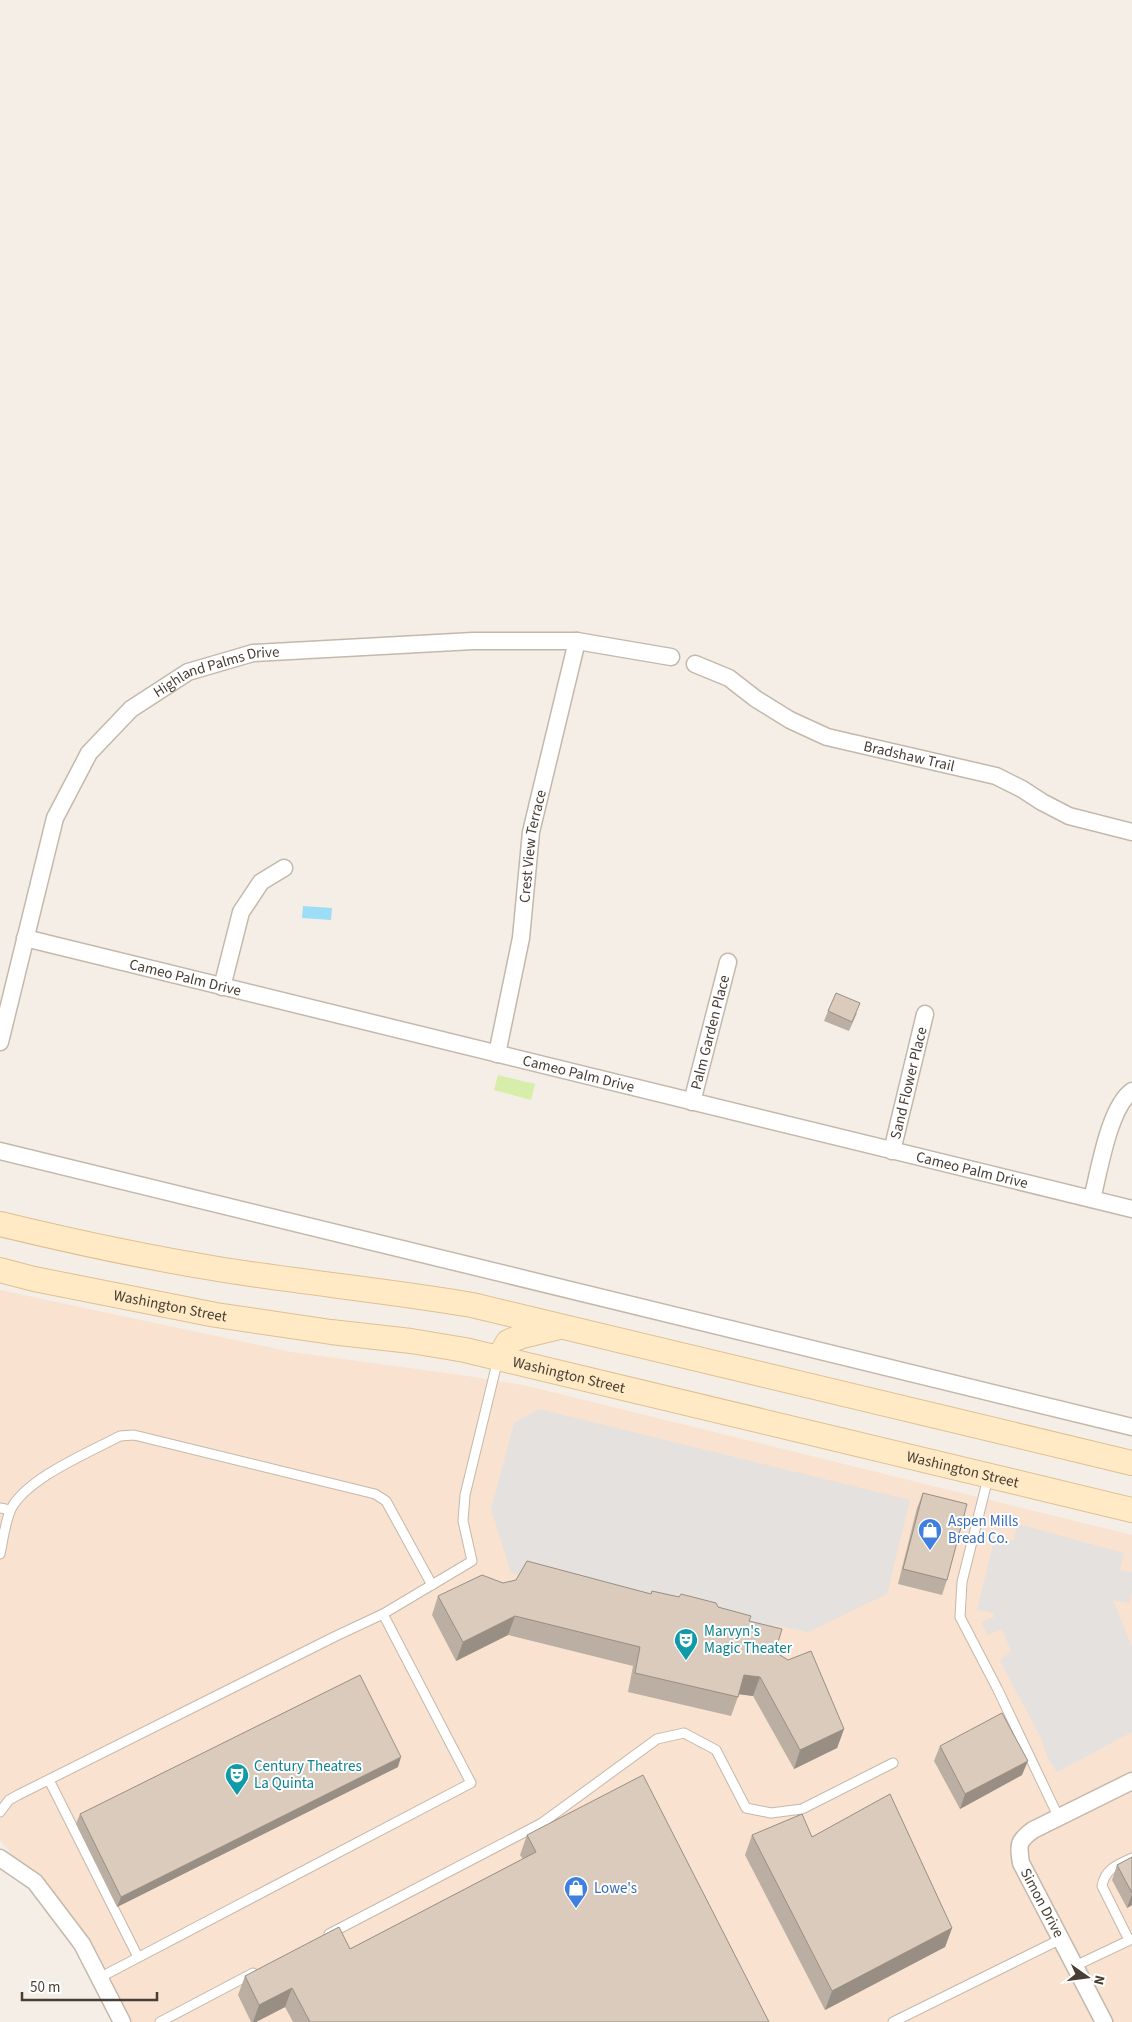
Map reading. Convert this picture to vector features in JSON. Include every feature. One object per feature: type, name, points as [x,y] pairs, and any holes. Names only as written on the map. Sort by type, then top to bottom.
[{"type":"main road","points":[[0,1224],[45,1235],[214,1268],[331,1286],[418,1295],[472,1305],[1132,1464]]},
{"type":"main road","name":"Washington Street","points":[[0,1270],[34,1279],[216,1315],[331,1332],[411,1341],[498,1358],[1132,1510]]},
{"type":"main road","points":[[498,1358],[508,1342],[522,1336],[561,1326]]},
{"type":"street","name":"Highland Palms Drive","points":[[0,1042],[55,818],[88,753],[131,709],[188,672],[253,653],[473,641],[577,641],[671,657]]},
{"type":"street","name":"Crest View Terrace","points":[[497,1054],[521,938],[531,832],[577,641]]},
{"type":"street","name":"Bradshaw Trail","points":[[695,664],[729,678],[756,699],[790,720],[827,737],[996,776],[1022,788],[1042,802],[1068,816],[1132,832]]},
{"type":"street","points":[[222,987],[241,912],[261,882],[284,868]]},
{"type":"street","name":"Cameo Palm Drive","points":[[24,938],[1132,1209]]},
{"type":"street","name":"Palm Garden Place","points":[[692,1102],[728,962]]},
{"type":"street","name":"Sand Flower Place","points":[[892,1151],[925,1014]]},
{"type":"street","points":[[1092,1200],[1111,1123],[1125,1096],[1132,1091]]},
{"type":"street","points":[[0,1151],[1132,1427]]},
{"type":"street","name":"Simon Drive","points":[[1104,2022],[1021,1863],[1018,1847],[1022,1838],[1033,1830],[1132,1781]]},
{"type":"street","points":[[0,1858],[34,1882],[82,1944],[122,2022]]},
{"type":"lane","points":[[0,1812],[9,1800],[383,1614],[472,1561],[463,1521],[465,1495],[498,1358]]},
{"type":"lane","points":[[0,1554],[10,1510],[20,1495],[35,1482],[120,1436],[134,1435],[376,1494],[386,1501],[432,1585]]},
{"type":"lane","points":[[988,1475],[962,1582],[960,1617],[997,1688],[1059,1818]]},
{"type":"lane","points":[[0,1508],[10,1510]]},
{"type":"lane","points":[[100,1978],[138,1956],[471,1783],[383,1614]]},
{"type":"lane","points":[[321,1938],[542,1823],[657,1740],[684,1733],[716,1750],[746,1808],[771,1813],[802,1810],[893,1763]]},
{"type":"lane","points":[[49,1780],[138,1956]]},
{"type":"lane","points":[[0,1794],[9,1800]]},
{"type":"lane","points":[[1075,1966],[1130,1939],[1102,1886],[1108,1871],[1132,1858]]},
{"type":"lane","points":[[892,2022],[1061,1939]]},
{"type":"lane","points":[[160,2022],[262,1969]]},
{"type":"shaded area","points":[[0,1290],[291,1352],[523,1385],[1132,1535],[1132,2022],[122,2022],[68,1925],[0,1840]]},
{"type":"shaded area","points":[[539,1409],[910,1500],[887,1594],[808,1632],[774,1625],[770,1637],[511,1573],[491,1509],[514,1423]]},
{"type":"shaded area","points":[[1018,1524],[1124,1553],[1120,1570],[1132,1572],[1132,1592],[1129,1603],[1113,1600],[1132,1647],[1132,1732],[1057,1772],[1048,1759],[1041,1738],[1000,1661],[1011,1651],[1002,1629],[988,1635],[981,1622],[994,1617],[994,1613],[977,1610],[995,1536],[1013,1541]]},
{"type":"green space","points":[[498,1075],[535,1084],[531,1100],[494,1090]]},
{"type":"water","points":[[303,906],[332,908],[331,920],[302,918]]},
{"type":"building","points":[[836,993],[860,1003],[852,1022],[828,1011]]},
{"type":"building","name":"Aspen Mills Bread Co.","points":[[923,1493],[967,1504],[947,1580],[903,1569]]},
{"type":"building","points":[[527,1561],[651,1594],[652,1591],[679,1597],[681,1594],[716,1603],[718,1607],[751,1616],[749,1621],[782,1629],[775,1652],[788,1660],[811,1651],[844,1729],[800,1750],[760,1677],[744,1675],[738,1697],[635,1673],[640,1647],[515,1616],[463,1642],[438,1596],[482,1575],[503,1583],[516,1580]]},
{"type":"building","name":"Century Theatres La Quinta","points":[[360,1675],[401,1757],[121,1897],[80,1814]]},
{"type":"building","points":[[1002,1713],[1028,1761],[965,1794],[940,1746]]},
{"type":"building","name":"Lowe's","points":[[643,1775],[769,2022],[310,2022],[292,1988],[259,2005],[245,1976],[339,1927],[350,1949],[536,1852],[527,1835]]},
{"type":"building","points":[[890,1794],[952,1928],[832,1991],[752,1835],[802,1814],[812,1837]]},
{"type":"building","points":[[1132,1857],[1132,1893],[1117,1865]]},
{"type":"place","name":"Aspen Mills Bread Co.","points":[[930,1551]]},
{"type":"place","name":"Marvyn's Magic Theater","points":[[686,1661]]},
{"type":"place","name":"Century Theatres La Quinta","points":[[237,1796]]},
{"type":"place","name":"Lowe's","points":[[576,1909]]}]
